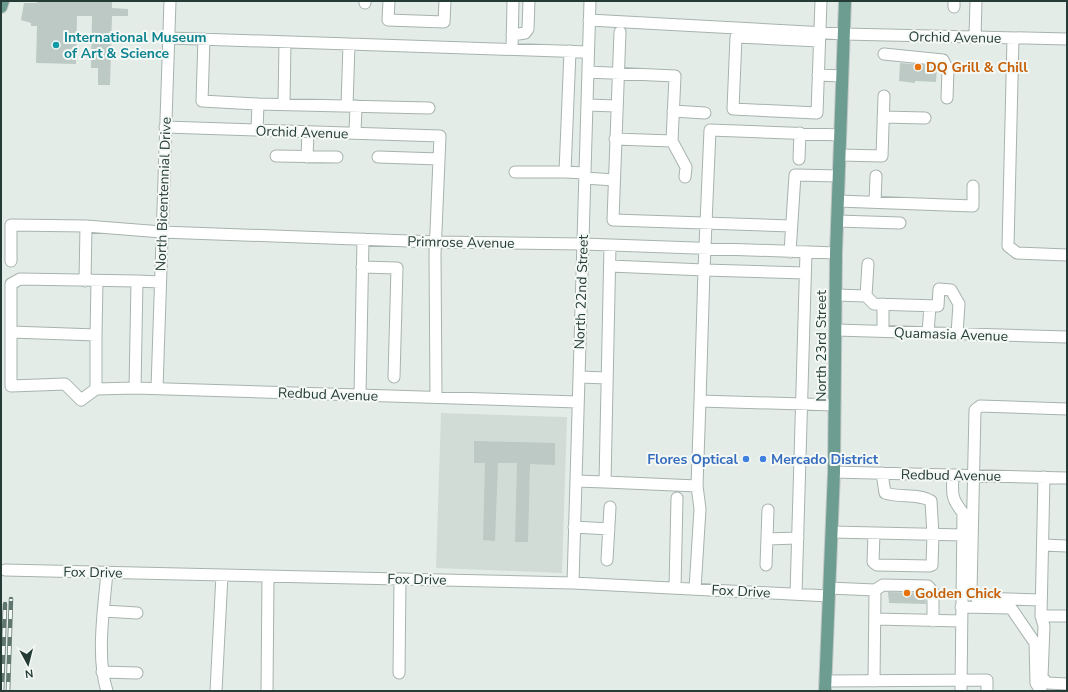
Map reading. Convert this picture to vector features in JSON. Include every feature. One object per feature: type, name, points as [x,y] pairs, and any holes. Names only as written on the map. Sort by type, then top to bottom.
[{"type":"main road","points":[[1,7],[3,1]]},
{"type":"main road","name":"North 23rd Street","points":[[825,686],[834,472],[836,253],[845,1]]},
{"type":"street","name":"North Bicentennial Drive","points":[[157,388],[170,1]]},
{"type":"street","points":[[389,1],[388,20],[444,22],[445,1]]},
{"type":"street","name":"North 22nd Street","points":[[573,583],[590,1]]},
{"type":"street","points":[[820,37],[736,37],[733,109],[817,113],[818,75],[820,37],[821,1]]},
{"type":"street","points":[[975,37],[976,1]]},
{"type":"street","points":[[512,35],[525,33],[528,29],[529,5],[513,5],[512,35],[512,49]]},
{"type":"street","points":[[589,20],[820,37]]},
{"type":"street","points":[[620,32],[616,106],[613,220],[791,226]]},
{"type":"street","name":"Orchid Avenue","points":[[820,37],[844,34],[1067,39]]},
{"type":"street","points":[[169,38],[588,52]]},
{"type":"street","points":[[1013,38],[1008,246],[1017,253],[1067,255]]},
{"type":"street","points":[[204,40],[202,101],[258,104],[429,108]]},
{"type":"street","points":[[284,104],[285,42]]},
{"type":"street","points":[[349,44],[351,106],[355,133]]},
{"type":"street","points":[[565,172],[570,51]]},
{"type":"street","points":[[884,54],[943,60],[948,70],[947,98]]},
{"type":"street","points":[[588,72],[675,76],[672,141],[686,167],[685,177]]},
{"type":"street","points":[[818,75],[842,76]]},
{"type":"street","points":[[840,155],[882,156],[884,96]]},
{"type":"street","points":[[257,130],[258,104]]},
{"type":"street","points":[[587,105],[616,106]]},
{"type":"street","points":[[673,112],[705,112]]},
{"type":"street","points":[[883,117],[925,118]]},
{"type":"street","points":[[567,124],[586,126]]},
{"type":"street","name":"Orchid Avenue","points":[[165,127],[440,136],[439,159]]},
{"type":"street","points":[[695,589],[700,509],[697,486],[704,248],[710,130],[840,135]]},
{"type":"street","points":[[308,132],[308,156]]},
{"type":"street","points":[[799,159],[800,133]]},
{"type":"street","points":[[615,139],[672,141]]},
{"type":"street","points":[[276,156],[337,157]]},
{"type":"street","points":[[378,157],[439,159],[436,242],[436,397]]},
{"type":"street","points":[[515,172],[565,172],[614,180]]},
{"type":"street","points":[[790,252],[794,175],[839,176]]},
{"type":"street","points":[[875,202],[876,176]]},
{"type":"street","points":[[838,201],[973,206],[973,186]]},
{"type":"street","points":[[837,221],[900,223]]},
{"type":"street","name":"Primrose Avenue","points":[[11,261],[11,225],[86,226],[162,232],[436,242],[583,244],[836,253]]},
{"type":"street","points":[[85,281],[86,226]]},
{"type":"street","points":[[360,395],[363,239]]},
{"type":"street","points":[[605,482],[610,245]]},
{"type":"street","points":[[796,594],[806,252]]},
{"type":"street","points":[[866,296],[868,264]]},
{"type":"street","points":[[610,266],[805,273]]},
{"type":"street","points":[[362,267],[397,268],[394,377]]},
{"type":"street","points":[[98,281],[96,389],[81,400],[64,384],[11,386],[11,284],[20,279],[160,282]]},
{"type":"street","points":[[134,388],[137,281]]},
{"type":"street","points":[[836,295],[866,296],[874,304],[938,306],[939,289],[951,290],[959,304],[957,334]]},
{"type":"street","points":[[883,331],[884,304]]},
{"type":"street","points":[[928,333],[930,306]]},
{"type":"street","name":"Quamasia Avenue","points":[[836,330],[1067,337]]},
{"type":"street","points":[[11,332],[96,335]]},
{"type":"street","points":[[579,377],[607,378]]},
{"type":"street","name":"Redbud Avenue","points":[[96,389],[157,388],[578,402]]},
{"type":"street","points":[[700,401],[835,405]]},
{"type":"street","points":[[1042,600],[977,598],[973,596],[971,592],[975,410],[980,406],[1067,408]]},
{"type":"street","name":"Redbud Avenue","points":[[834,472],[1067,478]]},
{"type":"street","points":[[874,533],[873,562],[877,565],[932,565],[933,535],[931,502],[926,498],[895,497],[885,494],[882,474]]},
{"type":"street","points":[[953,475],[952,497],[963,513],[961,686]]},
{"type":"street","points":[[1044,477],[1041,616],[1044,626],[1042,677],[1047,683],[1067,684]]},
{"type":"street","points":[[576,481],[697,486]]},
{"type":"street","points":[[675,588],[677,498]]},
{"type":"street","points":[[607,560],[610,507]]},
{"type":"street","points":[[766,565],[768,510]]},
{"type":"street","points":[[574,527],[609,529]]},
{"type":"street","points":[[832,532],[963,535]]},
{"type":"street","points":[[767,539],[798,538]]},
{"type":"street","points":[[1043,545],[1067,546]]},
{"type":"street","name":"Fox Drive","points":[[4,570],[573,583],[796,594],[875,590],[880,586],[888,584],[928,586],[933,592],[933,621]]},
{"type":"street","points":[[107,572],[102,672],[107,691]]},
{"type":"street","points":[[216,691],[222,575]]},
{"type":"street","points":[[267,691],[268,576]]},
{"type":"street","points":[[399,673],[400,579]]},
{"type":"street","points":[[874,681],[875,590]]},
{"type":"street","points":[[962,607],[1011,608],[1035,643],[1036,683],[1041,691]]},
{"type":"street","points":[[104,611],[137,613]]},
{"type":"street","points":[[1041,616],[1067,616]]},
{"type":"street","points":[[875,619],[961,621]]},
{"type":"street","points":[[102,672],[137,673]]},
{"type":"street","points":[[825,686],[874,681],[961,686],[987,680],[987,691]]},
{"type":"shaded area","points":[[441,413],[567,417],[562,573],[436,568]]},
{"type":"building","name":"International Museum of Art & Science","points":[[37,1],[112,1],[112,8],[128,9],[128,16],[112,16],[110,85],[98,85],[98,68],[91,68],[92,16],[77,16],[76,64],[36,63],[37,26],[31,26],[31,23],[21,20],[24,3],[37,3]]},
{"type":"building","name":"DQ Grill & Chill","points":[[900,63],[937,66],[936,82],[915,81],[915,83],[899,81]]},
{"type":"building","points":[[474,441],[555,443],[555,465],[530,464],[528,542],[515,542],[517,463],[498,463],[495,541],[483,540],[485,463],[474,463]]},
{"type":"building","name":"Golden Chick","points":[[888,592],[925,593],[926,604],[889,603]]},
{"type":"railway","points":[[8,691],[11,599]]},
{"type":"railway","points":[[2,691],[5,604]]},
{"type":"place","name":"International Museum of Art & Science","points":[[56,45]]},
{"type":"place","name":"DQ Grill & Chill","points":[[918,67]]},
{"type":"place","name":"Flores Optical","points":[[746,459]]},
{"type":"place","name":"Mercado District","points":[[763,459]]},
{"type":"place","name":"Golden Chick","points":[[907,593]]}]
